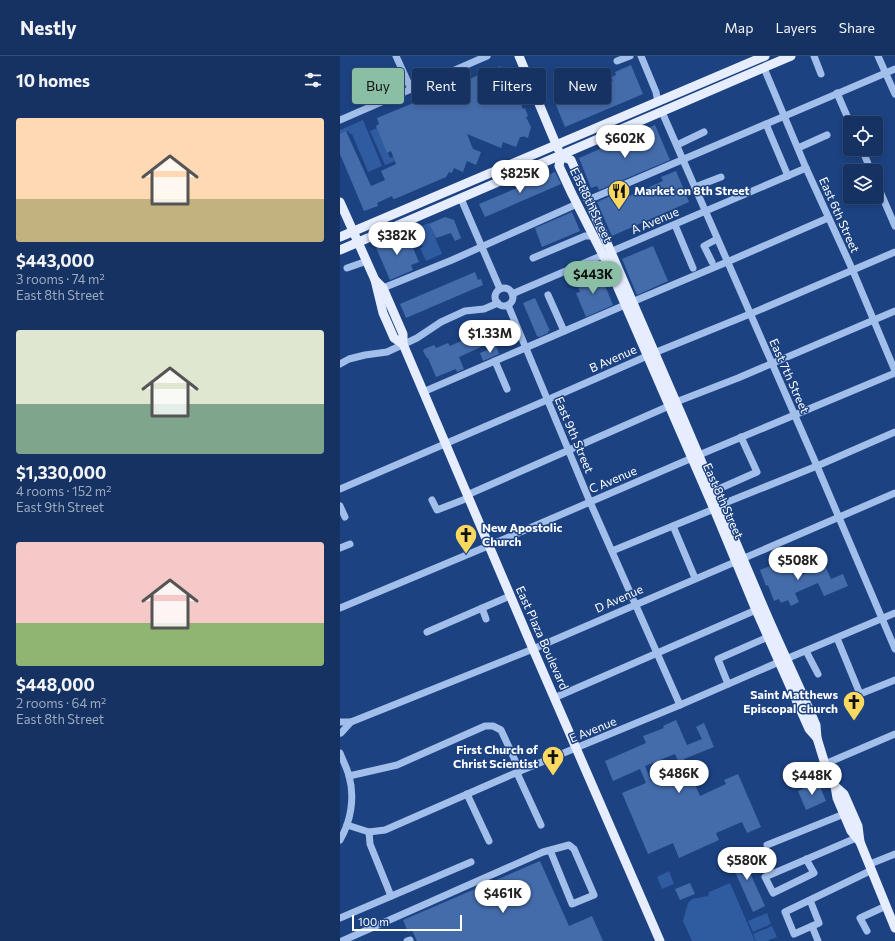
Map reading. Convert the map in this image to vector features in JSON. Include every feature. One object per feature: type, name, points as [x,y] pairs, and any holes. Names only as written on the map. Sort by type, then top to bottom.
[{"type":"main road","points":[[519,56],[560,156]]},
{"type":"main road","points":[[340,238],[765,56]]},
{"type":"main road","points":[[340,250],[791,56]]},
{"type":"main road","points":[[662,112],[666,103],[686,94],[688,89]]},
{"type":"main road","points":[[629,126],[636,116],[658,107],[658,102]]},
{"type":"main road","name":"East 8th Street","points":[[607,253],[594,236],[577,204],[559,166],[560,156],[571,160],[588,200],[607,253],[650,354],[783,660],[816,725],[817,738],[826,766],[835,786],[837,798],[851,831],[858,840],[871,867],[895,926]]},
{"type":"main road","name":"East Plaza Boulevard","points":[[340,202],[375,280],[383,313],[394,338],[403,344]]},
{"type":"main road","name":"East Plaza Boulevard","points":[[375,280],[383,288],[403,334],[403,344],[444,444],[660,941]]},
{"type":"main road","name":"East 8th Street","points":[[695,456],[714,492],[717,507]]},
{"type":"main road","name":"East 8th Street","points":[[740,560],[756,610],[768,637],[783,660]]},
{"type":"main road","name":"East 8th Street","points":[[835,786],[844,794],[858,826],[858,840]]},
{"type":"street","points":[[396,56],[412,84]]},
{"type":"street","points":[[458,68],[485,56]]},
{"type":"street","points":[[617,61],[630,56]]},
{"type":"street","points":[[641,56],[656,92],[658,102]]},
{"type":"street","points":[[814,56],[821,74]]},
{"type":"street","points":[[878,56],[895,94]]},
{"type":"street","name":"East 6th Street","points":[[764,68],[806,168],[853,271],[895,372]]},
{"type":"street","points":[[588,200],[895,69]]},
{"type":"street","points":[[340,120],[412,89]]},
{"type":"street","points":[[838,93],[847,116]]},
{"type":"street","name":"East 7th Street","points":[[662,112],[771,364],[795,415],[895,649]]},
{"type":"street","points":[[766,124],[788,176]]},
{"type":"street","points":[[677,145],[704,132]]},
{"type":"street","points":[[798,148],[827,135]]},
{"type":"street","name":"A Avenue","points":[[512,294],[806,168]]},
{"type":"street","points":[[695,188],[721,177]]},
{"type":"street","points":[[883,198],[895,226]]},
{"type":"street","points":[[462,201],[500,289]]},
{"type":"street","points":[[383,288],[577,204]]},
{"type":"street","points":[[423,392],[828,218]]},
{"type":"street","points":[[675,225],[693,268]]},
{"type":"street","points":[[533,258],[585,236],[594,236]]},
{"type":"street","points":[[712,262],[704,246],[717,240]]},
{"type":"street","name":"B Avenue","points":[[340,488],[547,400],[650,354],[750,314],[895,252]]},
{"type":"street","points":[[347,268],[367,261]]},
{"type":"street","points":[[506,288],[512,294],[512,302],[508,305],[502,306],[498,303],[496,295],[500,289],[506,288]]},
{"type":"street","points":[[548,295],[564,331]]},
{"type":"street","points":[[340,364],[349,359],[387,352],[418,338],[441,322],[465,311],[484,309],[498,303]]},
{"type":"street","name":"East 9th Street","points":[[508,305],[590,502],[680,705]]},
{"type":"street","points":[[432,500],[437,510],[673,404],[895,311]]},
{"type":"street","points":[[495,361],[507,389]]},
{"type":"street","name":"C Avenue","points":[[340,608],[895,372]]},
{"type":"street","points":[[612,551],[895,432]]},
{"type":"street","points":[[714,492],[757,472],[741,437]]},
{"type":"street","name":"D Avenue","points":[[340,732],[351,722],[533,649],[895,493]]},
{"type":"street","points":[[340,506],[345,517]]},
{"type":"street","points":[[673,526],[696,578]]},
{"type":"street","points":[[340,548],[350,544]]},
{"type":"street","points":[[428,632],[510,596]]},
{"type":"street","points":[[482,608],[486,619]]},
{"type":"street","points":[[554,698],[756,610]]},
{"type":"street","name":"E Avenue","points":[[346,825],[369,832],[384,830],[895,613]]},
{"type":"street","points":[[728,684],[718,659],[768,637]]},
{"type":"street","points":[[837,638],[860,694],[895,680]]},
{"type":"street","points":[[806,651],[818,674]]},
{"type":"street","name":"D Avenue","points":[[340,722],[351,722]]},
{"type":"street","points":[[349,776],[397,765],[485,726],[493,726],[501,730],[541,825]]},
{"type":"street","points":[[806,777],[826,766],[895,734]]},
{"type":"street","points":[[340,753],[349,776],[352,790],[351,810],[340,840]]},
{"type":"street","points":[[467,794],[489,841]]},
{"type":"street","points":[[767,845],[844,814]]},
{"type":"street","points":[[369,832],[370,844],[391,896]]},
{"type":"street","points":[[806,859],[814,873],[773,893],[765,877],[806,859],[858,840]]},
{"type":"street","points":[[342,941],[543,852],[550,850],[569,845],[574,849],[594,894],[572,904],[550,850]]},
{"type":"street","points":[[810,900],[819,923],[793,938],[785,912],[895,854]]},
{"type":"street","points":[[340,918],[470,862]]},
{"type":"street","points":[[867,931],[860,918],[886,906]]},
{"type":"street","points":[[812,926],[818,941]]},
{"type":"shaded area","points":[[363,120],[382,166],[368,172],[352,134],[348,131],[340,134],[340,130]]},
{"type":"shaded area","points":[[377,128],[390,158],[393,157],[395,161],[385,165],[370,131]]},
{"type":"shaded area","points":[[429,223],[442,254],[426,261],[420,248],[423,247],[416,230],[414,229]]},
{"type":"shaded area","points":[[669,871],[674,884],[662,889],[657,877]]},
{"type":"shaded area","points":[[730,883],[755,941],[692,941],[683,921],[688,903],[692,899],[708,896],[709,892]]},
{"type":"shaded area","points":[[767,913],[771,924],[753,932],[748,921]]},
{"type":"shaded area","points":[[772,926],[777,937],[767,941],[756,941],[753,934]]},
{"type":"building","points":[[631,65],[643,94],[565,127],[556,104],[611,104],[611,82],[613,81],[611,77],[616,75],[615,72]]},
{"type":"building","points":[[478,75],[478,104],[521,104],[523,109],[525,108],[528,116],[526,117],[531,127],[528,138],[523,136],[520,137],[516,147],[503,142],[501,148],[467,134],[473,149],[481,152],[476,165],[467,161],[463,172],[454,168],[452,173],[449,172],[446,177],[397,198],[393,199],[392,196],[377,203],[378,206],[364,211],[340,154],[340,134],[346,131],[371,186],[385,180],[381,171],[396,164],[391,151],[387,153],[376,126],[379,124],[377,118],[412,103],[470,104],[470,79]]},
{"type":"building","points":[[655,125],[670,160],[599,190],[597,186],[591,188],[579,158]]},
{"type":"building","points":[[676,171],[689,202],[612,236],[597,202],[622,191],[625,198],[663,181],[661,177]]},
{"type":"building","points":[[555,172],[561,184],[485,217],[479,204]]},
{"type":"building","points":[[572,212],[580,231],[542,247],[535,228]]},
{"type":"building","points":[[445,217],[454,220],[461,238],[455,241],[451,233],[436,238],[429,224]]},
{"type":"building","points":[[406,232],[419,262],[411,265],[413,270],[390,280],[375,245]]},
{"type":"building","points":[[653,246],[668,281],[637,295],[622,259]]},
{"type":"building","points":[[475,272],[478,280],[481,279],[483,285],[406,318],[400,304]]},
{"type":"building","points":[[597,273],[600,282],[603,281],[613,305],[586,317],[576,293],[580,292],[576,282]]},
{"type":"building","points":[[535,298],[550,331],[539,337],[537,336],[523,303]]},
{"type":"building","points":[[493,322],[495,327],[497,327],[501,338],[493,341],[487,336],[483,327]]},
{"type":"building","points":[[472,336],[473,340],[477,338],[481,347],[459,357],[464,369],[457,372],[456,369],[436,377],[428,358],[423,351],[424,349],[434,345],[436,348],[448,343],[450,346]]},
{"type":"building","points":[[496,346],[499,354],[483,361],[480,353]]},
{"type":"building","points":[[794,556],[802,575],[825,566],[831,579],[843,574],[848,586],[824,596],[818,583],[795,593],[799,602],[791,606],[788,600],[781,603],[779,599],[774,601],[760,570]]},
{"type":"building","points":[[676,720],[687,745],[702,739],[696,727],[704,723],[714,747],[684,759],[700,796],[726,784],[724,780],[738,774],[761,827],[747,833],[742,822],[716,833],[719,840],[679,858],[673,843],[648,854],[622,793],[646,783],[640,769],[613,781],[605,761],[646,743],[643,736],[664,728],[663,726]],"holes":[[[675,754],[681,768],[651,781],[645,766]]]},
{"type":"building","points":[[818,782],[826,801],[806,810],[798,791]]},
{"type":"building","points":[[740,851],[765,906],[753,912],[728,856]]},
{"type":"building","points":[[540,861],[569,926],[592,916],[603,941],[417,941],[412,930],[408,932],[403,920]]},
{"type":"building","points":[[690,883],[695,894],[680,900],[675,889]]},
{"type":"place","name":"Market on 8th Street","points":[[619,210]]},
{"type":"place","name":"New Apostolic Church","points":[[466,554]]},
{"type":"place","name":"Saint Matthews Episcopal Church","points":[[854,722]]},
{"type":"place","name":"First Church of Christ Scientist","points":[[553,776]]}]
